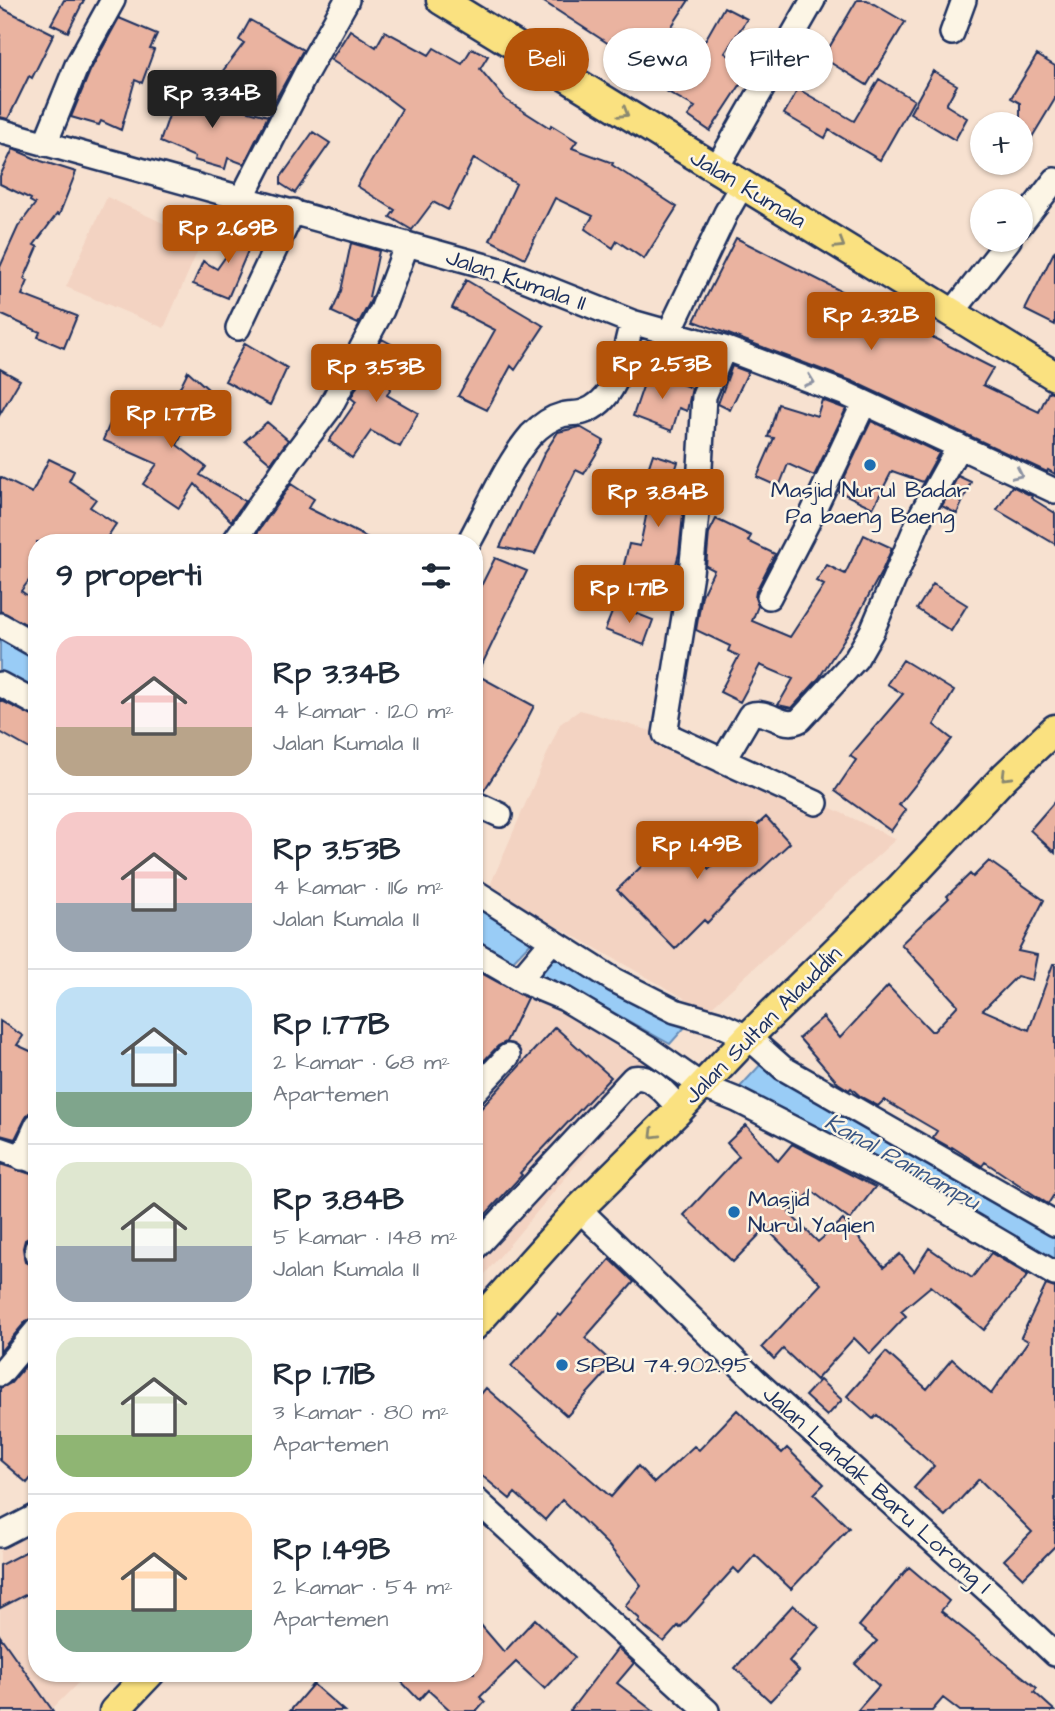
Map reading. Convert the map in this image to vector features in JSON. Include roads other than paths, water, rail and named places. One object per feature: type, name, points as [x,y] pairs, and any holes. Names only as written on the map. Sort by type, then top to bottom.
[{"type":"main road","name":"Jalan Kumala","points":[[442,0],[1055,376]]},
{"type":"main road","name":"Jalan Sultan Alauddin","points":[[483,1316],[579,1209],[748,1037],[901,888],[1005,776],[1054,731]]},
{"type":"main road","points":[[114,1711],[141,1682]]},
{"type":"street","points":[[45,144],[77,65],[113,0]]},
{"type":"street","points":[[242,198],[347,0]]},
{"type":"street","points":[[716,169],[813,0]]},
{"type":"street","points":[[952,33],[964,0]]},
{"type":"street","name":"Jalan Kumala II","points":[[0,131],[504,271],[632,322],[724,348],[864,402],[1055,491]]},
{"type":"street","points":[[1033,208],[1055,180]]},
{"type":"street","points":[[669,333],[742,185]]},
{"type":"street","points":[[237,328],[293,211]]},
{"type":"street","points":[[240,534],[336,397],[382,310],[407,244]]},
{"type":"street","points":[[952,313],[1000,252]]},
{"type":"street","points":[[473,534],[519,451],[532,435],[546,421],[561,415],[582,412],[600,404],[614,386],[632,322]]},
{"type":"street","points":[[724,348],[710,376],[702,406],[698,503],[691,573],[665,734],[816,803]]},
{"type":"street","points":[[769,597],[812,514],[864,402]]},
{"type":"street","points":[[723,761],[750,715],[766,714],[783,723],[793,724],[800,720],[856,659],[872,631],[922,513],[959,446]]},
{"type":"street","points":[[0,625],[28,641]]},
{"type":"street","points":[[0,684],[28,699]]},
{"type":"street","points":[[483,807],[500,815]]},
{"type":"street","points":[[483,897],[550,944],[646,997],[748,1037],[783,1068],[1053,1218]]},
{"type":"street","points":[[524,974],[550,944]]},
{"type":"street","points":[[483,957],[524,974],[649,1049],[702,1086],[737,1100],[902,1184],[1055,1274]]},
{"type":"street","points":[[483,1082],[508,1056]]},
{"type":"street","points":[[483,1239],[633,1078],[642,1076],[649,1079],[680,1109]]},
{"type":"street","points":[[0,1149],[28,1160]]},
{"type":"street","name":"Jalan Landak Baru Lorong I","points":[[579,1209],[756,1381],[1055,1654]]},
{"type":"street","points":[[0,1374],[28,1341]]},
{"type":"street","points":[[483,1506],[707,1711]]},
{"type":"street","points":[[0,1535],[28,1521]]},
{"type":"water","points":[[0,632],[28,649],[28,693],[0,678]]},
{"type":"water","points":[[483,905],[538,935],[513,961],[483,947]]},
{"type":"water","points":[[553,947],[686,1026],[670,1044],[533,971]]},
{"type":"water","name":"Kanal Pannampu","points":[[763,1062],[1055,1229],[1055,1263],[739,1088]]},
{"type":"place","name":"Masjid Nurul Badar Pa baeng Baeng","points":[[870,465]]},
{"type":"place","name":"Masjid Nurul Yaqien","points":[[734,1212]]},
{"type":"place","name":"SPBU 74.902.95","points":[[562,1365]]}]
